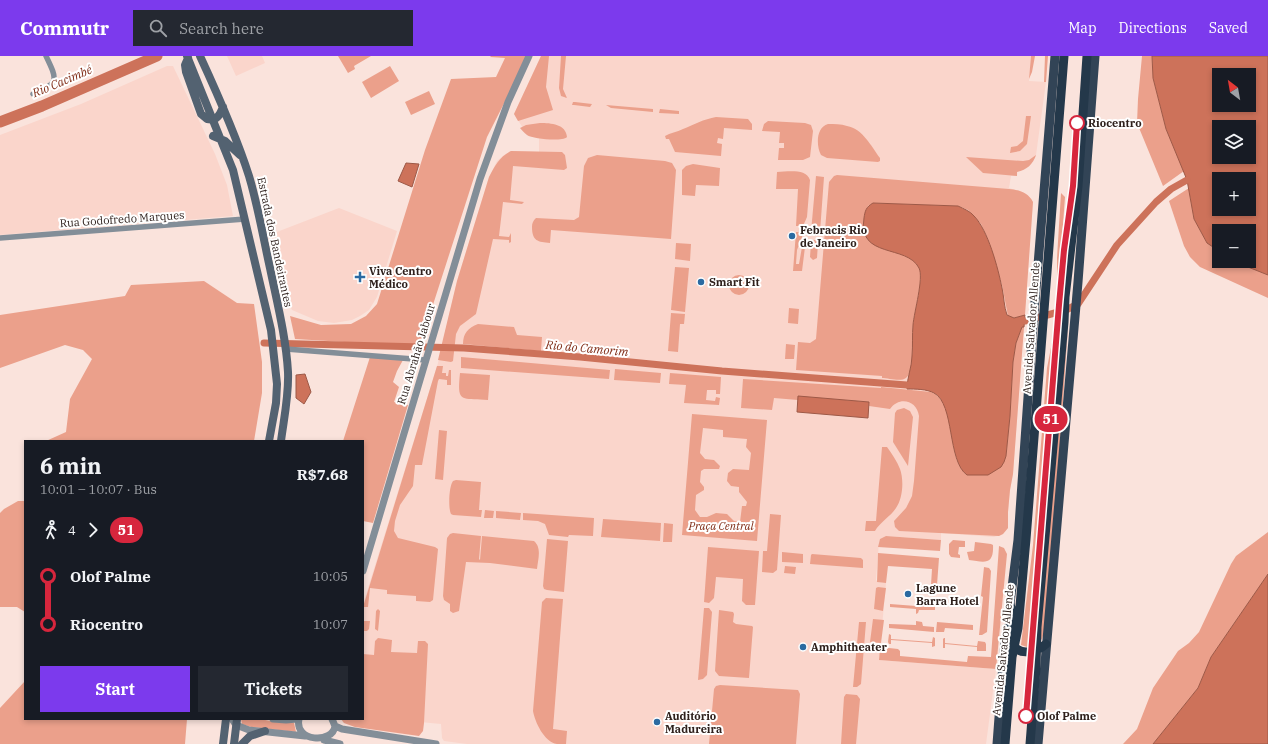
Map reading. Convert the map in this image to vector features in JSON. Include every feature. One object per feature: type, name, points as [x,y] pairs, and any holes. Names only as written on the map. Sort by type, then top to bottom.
[{"type":"highway","name":"Avenida Salvador Allende","points":[[1005,744],[1012,657],[1015,647],[1026,539],[1064,56]]},
{"type":"highway","points":[[1030,744],[1037,627],[1065,297],[1078,186],[1087,56]]},
{"type":"highway","points":[[1010,604],[1012,616],[1010,636],[1015,647],[1024,652],[1036,651],[1046,644]]},
{"type":"main road","name":"Estrada dos Bandeirantes","points":[[200,56],[237,142],[253,190],[282,327],[288,373],[287,403],[281,440]]},
{"type":"main road","name":"Avenida Salvador Allende","points":[[997,744],[1004,651],[1018,540],[1034,306],[1055,56]]},
{"type":"main road","points":[[1038,744],[1075,319],[1095,56]]},
{"type":"main road","points":[[188,57],[185,65],[186,72],[201,114],[212,123],[228,132],[237,142]]},
{"type":"main road","points":[[212,123],[218,117],[223,107]]},
{"type":"main road","name":"Estrada dos Bandeirantes","points":[[212,123],[233,170],[274,350],[276,403],[268,440]]},
{"type":"main road","points":[[217,137],[230,144],[243,159]]},
{"type":"main road","points":[[223,744],[226,720]]},
{"type":"main road","points":[[234,744],[235,721]]},
{"type":"main road","points":[[242,744],[250,736],[265,731]]},
{"type":"street","points":[[33,94],[47,88],[55,81],[55,75],[46,56]]},
{"type":"street","name":"Rua Abrahão Jabour","points":[[364,568],[480,179],[508,102],[529,56]]},
{"type":"street","name":"Rua Godofredo Marques","points":[[0,238],[245,219]]},
{"type":"street","points":[[285,347],[427,358]]},
{"type":"street","points":[[298,720],[299,728],[304,736]]},
{"type":"street","points":[[324,740],[332,736],[335,726],[332,720]]},
{"type":"street","points":[[235,721],[250,730],[304,736],[314,740],[324,740],[340,744]]},
{"type":"street","points":[[335,726],[342,729],[436,744]]},
{"type":"shaded area","points":[[227,56],[262,56],[265,63],[236,76]]},
{"type":"shaded area","points":[[541,56],[1031,56],[1029,81],[1046,82],[1035,158],[1018,164],[1017,176],[1011,176],[1009,188],[1022,192],[1033,202],[1013,474],[1008,512],[1008,528],[1003,534],[994,537],[941,533],[941,540],[886,536],[879,542],[876,580],[878,582],[886,583],[879,660],[996,669],[986,744],[467,744],[444,741],[442,738],[441,724],[420,722],[355,727],[344,723],[342,720],[364,720],[364,601],[438,363],[457,281],[489,177],[497,161],[511,151],[539,152],[539,138],[528,136],[514,114]]},
{"type":"shaded area","points":[[1152,56],[1268,56],[1268,275],[1250,268],[1256,268],[1256,224],[1212,224],[1212,246],[1207,243],[1194,219],[1187,180],[1166,129],[1153,78]]},
{"type":"shaded area","points":[[167,66],[173,66],[215,154],[227,185],[233,216],[0,235],[0,135],[81,104]]},
{"type":"shaded area","points":[[406,163],[419,164],[412,187],[398,181]]},
{"type":"shaded area","points":[[873,203],[958,206],[967,210],[974,216],[984,230],[992,250],[1003,291],[1007,315],[1014,318],[1025,315],[1024,327],[1022,327],[1016,343],[1013,362],[1006,456],[1001,467],[988,475],[967,475],[961,468],[956,458],[945,408],[941,399],[934,393],[928,391],[907,389],[912,360],[913,325],[920,287],[920,273],[919,268],[913,261],[904,256],[875,246],[868,240],[864,231],[864,218],[866,209]]},
{"type":"shaded area","points":[[339,208],[397,231],[377,297],[369,310],[352,320],[334,323],[318,321],[292,310],[278,279],[269,235]]},
{"type":"shaded area","points":[[305,374],[311,392],[304,404],[296,398],[296,375]]},
{"type":"shaded area","points":[[798,396],[869,402],[868,418],[797,412]]},
{"type":"shaded area","points":[[1268,574],[1268,744],[1153,744],[1198,688],[1211,657]]},
{"type":"green space","points":[[338,56],[371,56],[354,66],[355,69],[348,73]]},
{"type":"green space","points":[[528,56],[487,137],[421,342],[411,346],[295,339],[290,316],[321,325],[351,324],[366,316],[377,304],[425,150],[451,79],[496,77],[505,58],[490,57]]},
{"type":"green space","points":[[541,56],[549,56],[546,87],[553,110],[518,121],[514,114]]},
{"type":"green space","points":[[561,56],[566,56],[563,89],[567,98],[561,96],[559,88]]},
{"type":"green space","points":[[1031,56],[1035,56],[1029,79]]},
{"type":"green space","points":[[1045,56],[1048,56],[1046,82],[1044,82]]},
{"type":"green space","points":[[1142,56],[1152,56],[1153,78],[1166,129],[1184,171],[1163,186],[1137,123]]},
{"type":"green space","points":[[390,66],[399,81],[371,98],[362,82]]},
{"type":"green space","points":[[429,91],[435,104],[411,115],[405,102]]},
{"type":"green space","points":[[573,102],[592,104],[590,107],[572,105]]},
{"type":"green space","points":[[606,105],[653,109],[653,112],[611,108]]},
{"type":"green space","points":[[660,109],[679,111],[679,114],[659,113]]},
{"type":"green space","points":[[1026,116],[1031,116],[1027,144],[1020,151],[1010,153],[1011,147],[1017,146],[1023,141]]},
{"type":"green space","points":[[716,117],[748,119],[752,124],[752,130],[724,128],[723,139],[718,138],[717,143],[722,144],[721,156],[675,152],[669,139],[666,139],[665,136],[667,135]]},
{"type":"green space","points":[[768,121],[805,123],[811,125],[813,131],[810,157],[803,160],[778,160],[779,148],[784,148],[784,143],[779,143],[780,132],[762,131],[764,124]]},
{"type":"green space","points":[[549,123],[561,127],[564,129],[567,137],[564,139],[554,140],[535,138],[527,135],[520,128],[526,125]]},
{"type":"green space","points":[[828,124],[845,125],[858,131],[870,143],[880,158],[880,161],[827,158],[821,155],[818,147],[818,137],[821,129]]},
{"type":"green space","points":[[511,151],[562,152],[565,155],[567,168],[564,170],[513,166],[510,200],[524,202],[522,204],[503,202],[499,236],[509,237],[511,233],[511,242],[509,243],[509,240],[493,239],[476,314],[460,326],[456,334],[453,361],[438,360],[457,281],[489,177],[500,159]]},
{"type":"green space","points":[[597,155],[665,161],[672,163],[676,170],[671,239],[551,230],[550,243],[536,240],[532,232],[532,226],[536,218],[574,220],[579,217],[584,166],[588,158]]},
{"type":"green space","points":[[1036,155],[1029,166],[1024,170],[1017,172],[1017,176],[983,173],[966,157],[1023,161],[1029,160]]},
{"type":"green space","points":[[693,164],[720,168],[719,186],[696,185],[695,196],[682,195],[682,170],[686,166]]},
{"type":"green space","points":[[777,172],[800,172],[808,176],[810,180],[807,217],[803,226],[796,226],[798,189],[776,189]]},
{"type":"green space","points":[[837,175],[1009,189],[1020,191],[1029,196],[1033,202],[1025,315],[1014,318],[1008,316],[1002,285],[987,237],[981,224],[968,210],[958,206],[873,203],[868,206],[863,227],[865,235],[870,242],[906,256],[914,261],[919,267],[920,286],[913,324],[912,361],[909,374],[906,378],[898,380],[882,378],[882,376],[796,370],[798,342],[810,343],[816,339],[829,182],[834,176]]},
{"type":"green space","points":[[816,176],[824,177],[820,232],[818,236],[814,236],[811,232]]},
{"type":"green space","points":[[1189,188],[1194,219],[1207,243],[1212,246],[1212,268],[1250,268],[1268,275],[1268,298],[1200,267],[1190,257],[1184,246],[1169,201]]},
{"type":"green space","points":[[1061,193],[1065,197],[1057,306],[1057,258]]},
{"type":"green space","points":[[796,232],[803,232],[797,250],[796,264],[799,264],[803,245],[805,247],[802,271],[793,271]]},
{"type":"green space","points":[[813,240],[816,240],[818,243],[817,258],[813,260],[810,257],[811,243]]},
{"type":"green space","points":[[676,243],[691,244],[690,261],[675,259]]},
{"type":"green space","points":[[675,267],[689,268],[685,312],[671,310]]},
{"type":"green space","points":[[739,275],[746,278],[749,285],[746,292],[739,295],[732,292],[729,285],[732,278]]},
{"type":"green space","points":[[204,281],[237,303],[254,304],[262,362],[262,393],[254,440],[48,440],[66,432],[70,399],[92,359],[83,350],[65,345],[0,368],[0,315],[125,296],[131,285]]},
{"type":"green space","points":[[789,308],[799,309],[798,324],[788,323]]},
{"type":"green space","points":[[671,313],[685,314],[684,324],[680,324],[678,352],[668,351]]},
{"type":"green space","points":[[478,324],[514,327],[517,335],[542,337],[541,351],[463,344],[467,331],[471,327]]},
{"type":"green space","points":[[1068,326],[1058,477],[1044,632],[1040,641],[1040,619]]},
{"type":"green space","points":[[1022,327],[1024,327],[1013,474],[1008,512],[1008,528],[999,536],[899,531],[895,527],[894,521],[906,508],[912,496],[914,481],[919,416],[915,406],[911,403],[903,401],[898,402],[890,409],[869,406],[869,402],[798,397],[798,400],[774,398],[772,410],[741,408],[743,379],[881,387],[931,392],[939,398],[945,407],[956,457],[960,467],[967,475],[1006,456],[1013,362],[1016,343]]},
{"type":"green space","points":[[1055,327],[1038,545],[1029,646],[1027,647],[1021,645],[1033,545],[1047,368]]},
{"type":"green space","points":[[786,344],[795,345],[794,359],[785,359]]},
{"type":"green space","points":[[370,357],[403,360],[393,382],[399,387],[394,402],[408,405],[373,523],[364,521],[364,440],[343,440]]},
{"type":"green space","points":[[461,357],[610,370],[609,379],[461,368]]},
{"type":"green space","points":[[437,366],[443,366],[442,373],[446,373],[446,376],[448,376],[449,370],[451,370],[451,385],[447,385],[447,380],[439,379],[438,381],[422,465],[415,465],[413,486],[400,505],[395,521],[394,531],[398,538],[438,549],[433,600],[430,602],[416,601],[416,596],[387,594],[387,590],[370,588],[368,607],[364,607]]},
{"type":"green space","points":[[615,369],[661,373],[660,383],[614,380]]},
{"type":"green space","points":[[460,373],[490,375],[488,400],[462,397],[459,390]]},
{"type":"green space","points":[[670,373],[721,377],[720,394],[716,394],[716,390],[707,390],[706,400],[715,401],[716,397],[720,398],[719,405],[684,403],[686,385],[669,384]]},
{"type":"green space","points":[[904,408],[910,411],[913,417],[908,466],[893,442],[895,413],[897,410]]},
{"type":"green space","name":"Praça Central","points":[[692,414],[767,420],[757,541],[682,535]],"holes":[[[703,428],[723,430],[723,437],[747,439],[746,447],[751,453],[749,470],[733,469],[728,473],[727,481],[731,486],[739,487],[739,492],[747,502],[746,506],[742,506],[740,522],[734,521],[727,514],[716,513],[707,517],[700,517],[695,510],[696,495],[704,490],[704,487],[700,482],[701,471],[704,469],[719,469],[720,466],[714,460],[705,459],[700,453]]]},
{"type":"green space","points":[[439,430],[447,431],[443,480],[435,479]]},
{"type":"green space","points":[[882,447],[887,447],[899,466],[902,478],[900,499],[896,508],[875,531],[865,531],[866,521],[876,521]]},
{"type":"green space","points":[[453,481],[481,482],[479,510],[482,510],[481,517],[451,514],[449,507],[450,492]]},
{"type":"green space","points":[[18,501],[24,501],[24,611],[17,607],[0,607],[0,513]]},
{"type":"green space","points":[[485,510],[494,511],[493,518],[484,518]]},
{"type":"green space","points":[[496,511],[521,513],[520,520],[496,518]]},
{"type":"green space","points":[[523,513],[594,518],[593,536],[569,535],[568,537],[549,535],[545,524],[538,521],[523,520]]},
{"type":"green space","points":[[770,514],[781,515],[777,570],[773,573],[762,572],[763,551],[767,551]]},
{"type":"green space","points":[[603,519],[661,523],[660,541],[601,537]]},
{"type":"green space","points":[[664,523],[673,524],[672,542],[663,542]]},
{"type":"green space","points":[[1268,532],[1268,574],[1211,657],[1198,688],[1153,744],[1123,744],[1137,729],[1153,688],[1178,651],[1189,643],[1199,632],[1236,556]]},
{"type":"green space","points":[[453,533],[481,536],[480,560],[482,536],[534,541],[539,550],[537,569],[490,563],[466,562],[459,611],[453,613],[450,611],[450,604],[444,600],[443,596],[447,538]]},
{"type":"green space","points":[[886,536],[941,540],[940,551],[878,547],[880,539]]},
{"type":"green space","points":[[547,539],[568,541],[564,592],[547,590],[544,589],[543,586]]},
{"type":"green space","points":[[953,540],[965,541],[965,547],[959,547],[958,554],[960,555],[960,558],[951,557],[949,554],[949,544]]},
{"type":"green space","points":[[975,542],[993,545],[993,552],[990,560],[983,562],[969,560],[967,552],[974,551]]},
{"type":"green space","points":[[999,546],[1004,548],[1007,554],[996,669],[879,660],[880,647],[898,649],[900,651],[900,656],[967,662],[968,656],[991,657]]},
{"type":"green space","points":[[708,547],[759,551],[755,605],[746,605],[742,601],[743,579],[716,577],[714,598],[709,603],[704,602]]},
{"type":"green space","points":[[782,552],[803,554],[803,563],[782,562]]},
{"type":"green space","points":[[878,553],[939,558],[937,585],[931,585],[932,569],[888,566],[886,583],[877,582]]},
{"type":"green space","points":[[812,554],[861,558],[863,560],[863,568],[810,564]]},
{"type":"green space","points":[[785,566],[796,567],[795,574],[784,573]]},
{"type":"green space","points":[[984,567],[989,568],[991,571],[987,632],[979,635],[983,597],[981,596]]},
{"type":"green space","points":[[876,588],[886,588],[883,611],[874,609]]},
{"type":"green space","points":[[546,598],[563,599],[553,729],[567,731],[566,744],[557,744],[548,740],[544,736],[538,726],[533,711],[542,602]]},
{"type":"green space","points":[[930,602],[935,602],[935,610],[919,610],[916,614],[916,609],[890,607],[890,604],[929,607]]},
{"type":"green space","points":[[704,608],[709,608],[712,612],[707,675],[703,679],[698,680]]},
{"type":"green space","points":[[378,609],[380,611],[378,631],[375,629],[376,611]]},
{"type":"green space","points":[[719,610],[733,612],[733,622],[736,624],[753,627],[749,678],[719,676],[715,671]]},
{"type":"green space","points":[[873,619],[884,620],[881,643],[870,642]]},
{"type":"green space","points":[[364,621],[370,621],[369,629],[364,631]]},
{"type":"green space","points":[[916,621],[922,622],[923,626],[934,627],[934,632],[889,628],[889,624],[916,625]]},
{"type":"green space","points":[[859,622],[866,622],[861,684],[857,687],[853,687]]},
{"type":"green space","points":[[937,622],[973,625],[973,630],[945,628],[944,632],[936,632]]},
{"type":"green space","points":[[889,634],[891,635],[891,639],[932,642],[933,637],[935,638],[935,646],[932,647],[932,643],[891,640],[891,644],[889,644]]},
{"type":"green space","points":[[378,638],[392,640],[391,652],[417,653],[418,641],[425,641],[428,644],[424,723],[423,731],[419,736],[355,727],[344,723],[342,720],[364,720],[364,654],[374,655],[375,641]]},
{"type":"green space","points":[[944,638],[945,643],[977,646],[978,641],[985,642],[986,651],[977,651],[977,647],[945,644],[945,648],[943,648]]},
{"type":"green space","points":[[24,682],[24,720],[187,720],[185,744],[0,744],[0,708]]},
{"type":"green space","points":[[716,686],[798,690],[800,694],[796,744],[709,744],[714,689]]},
{"type":"green space","points":[[846,694],[857,695],[860,699],[856,744],[841,744],[844,697]]},
{"type":"green space","points":[[241,720],[265,720],[281,723],[294,723],[296,732],[251,727],[242,724]]},
{"type":"waterway","name":"Rio Cacimbé","points":[[0,122],[42,106],[157,56]]},
{"type":"waterway","points":[[1025,321],[1066,310],[1078,304],[1117,245],[1156,202],[1171,189],[1187,180]]},
{"type":"waterway","name":"Rio do Camorim","points":[[264,343],[464,348],[580,357],[722,371],[907,385]]},
{"type":"bus line","name":"51","points":[[1026,716],[1059,305],[1064,250],[1073,186],[1077,123]]},
{"type":"place","name":"Riocentro","points":[[1077,123]]},
{"type":"place","name":"Febracis Rio de Janeiro","points":[[792,236]]},
{"type":"place","name":"Viva Centro Médico","points":[[360,277]]},
{"type":"place","name":"Smart Fit","points":[[701,282]]},
{"type":"place","name":"Lagune Barra Hotel","points":[[908,594]]},
{"type":"place","name":"Amphitheater","points":[[803,647]]},
{"type":"place","name":"Olof Palme","points":[[1026,716]]},
{"type":"place","name":"Auditório Madureira","points":[[657,722]]}]
